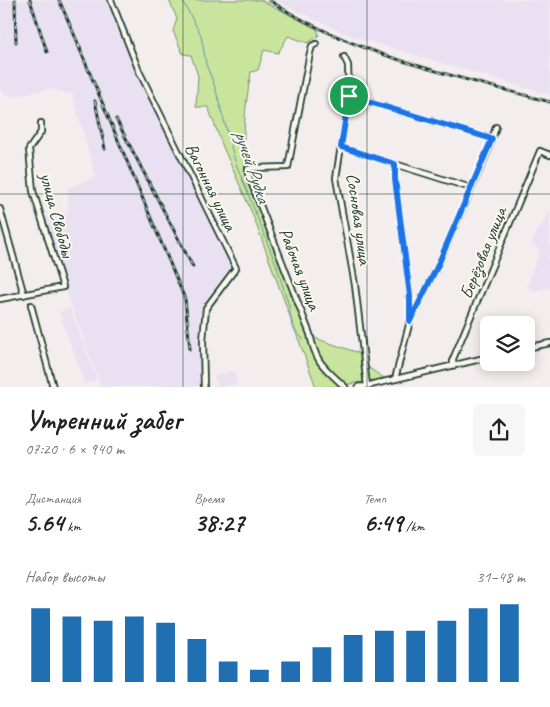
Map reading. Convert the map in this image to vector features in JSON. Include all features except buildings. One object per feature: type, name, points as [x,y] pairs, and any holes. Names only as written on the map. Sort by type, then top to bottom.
[{"type":"main road","points":[[359,387],[364,386]]},
{"type":"street","name":"Вагонная улица","points":[[111,0],[139,72],[236,268],[206,308],[203,340],[204,387]]},
{"type":"street","name":"Рабочая улица","points":[[316,44],[310,53],[288,167],[252,168],[248,169],[248,174],[310,334],[314,353],[320,363],[345,387]]},
{"type":"street","name":"Сосновая улица","points":[[344,57],[348,65],[349,96],[336,178],[354,285],[364,386]]},
{"type":"street","points":[[349,96],[492,139]]},
{"type":"street","name":"улица Свободы","points":[[24,295],[63,286],[33,191],[29,149],[41,132],[41,123]]},
{"type":"street","points":[[395,379],[410,321],[437,267],[496,127]]},
{"type":"street","points":[[341,147],[471,188]]},
{"type":"street","name":"Берёзовая улица","points":[[453,365],[453,359],[540,151],[550,155]]},
{"type":"street","points":[[395,164],[395,179],[410,296],[410,321]]},
{"type":"street","points":[[0,209],[24,295],[0,299]]},
{"type":"street","points":[[31,305],[52,387]]},
{"type":"street","points":[[535,346],[550,343]]},
{"type":"street","points":[[364,386],[480,359]]},
{"type":"shaded area","points":[[0,0],[111,0],[139,72],[235,268],[205,308],[202,340],[206,386],[101,387],[67,294],[46,218],[68,211],[68,187],[96,177],[72,94],[47,89],[13,97],[0,90]]},
{"type":"shaded area","points":[[274,0],[550,0],[550,95],[351,36]]},
{"type":"shaded area","points":[[550,210],[550,259],[542,253],[550,261],[550,288],[534,291],[527,286],[540,251],[531,243]]},
{"type":"shaded area","points":[[70,308],[97,380],[85,384],[59,312]]},
{"type":"shaded area","points":[[234,371],[238,384],[217,387],[215,376]]},
{"type":"green space","points":[[169,0],[261,0],[317,29],[319,35],[308,43],[288,36],[278,53],[264,50],[258,70],[251,72],[244,125],[246,178],[309,336],[359,353],[369,368],[384,378],[333,387],[316,387],[252,213],[208,107],[196,107],[198,76],[191,55],[183,54],[173,31],[177,19]]},
{"type":"waterway","name":"ручей Рудка","points":[[182,0],[201,35],[206,64],[215,87],[235,161],[277,267],[289,306],[292,327],[303,339]]},
{"type":"railway","points":[[15,0],[16,42]]},
{"type":"railway","points":[[30,0],[47,52]]},
{"type":"railway","points":[[59,0],[81,50]]},
{"type":"railway","points":[[269,0],[301,19],[370,50],[442,73],[550,102]]},
{"type":"railway","points":[[78,45],[185,299],[190,349]]},
{"type":"railway","points":[[95,101],[105,149]]},
{"type":"railway","points":[[116,119],[193,267]]},
{"type":"route","points":[[349,96],[382,104],[492,139],[437,267],[410,321],[410,296],[395,179],[395,164],[341,147],[349,96]]}]
